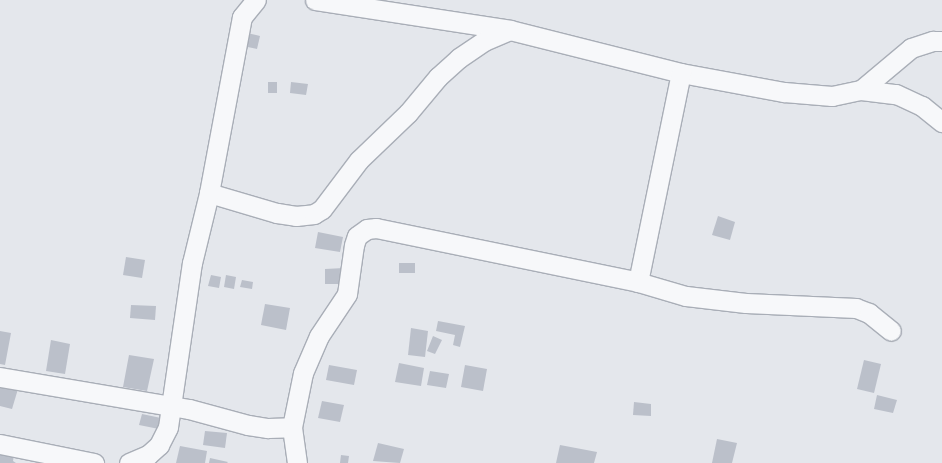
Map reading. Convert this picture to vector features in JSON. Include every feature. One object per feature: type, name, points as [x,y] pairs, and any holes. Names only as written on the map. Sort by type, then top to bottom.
[{"type":"street","points":[[129,463],[148,455],[159,445],[168,427],[184,308],[209,193],[242,17],[256,0]]},
{"type":"street","points":[[315,0],[510,30],[681,73],[809,95],[832,96],[861,90],[896,94],[910,99],[942,122]]},
{"type":"street","points":[[209,193],[277,213],[296,216],[314,214],[322,209],[359,160],[408,113],[438,77],[459,58],[484,41],[510,30]]},
{"type":"street","points":[[861,90],[911,48],[933,41],[942,41]]},
{"type":"street","points":[[638,282],[681,73]]},
{"type":"street","points":[[298,463],[292,427],[302,373],[319,336],[347,294],[354,244],[357,236],[367,229],[376,228],[638,282],[686,296],[746,303],[856,308],[869,313],[891,331]]},
{"type":"street","points":[[0,377],[172,406],[248,425],[268,428],[292,427]]},
{"type":"street","points":[[0,444],[94,463]]},
{"type":"building","points":[[247,33],[260,36],[257,49],[243,46]]},
{"type":"building","points":[[268,82],[277,82],[277,93],[268,93]]},
{"type":"building","points":[[291,82],[308,84],[306,95],[290,93]]},
{"type":"building","points":[[718,216],[735,222],[730,240],[712,235]]},
{"type":"building","points":[[318,232],[343,237],[340,252],[315,248]]},
{"type":"building","points":[[126,257],[145,260],[142,278],[123,275]]},
{"type":"building","points":[[399,263],[415,263],[415,273],[399,273]]},
{"type":"building","points":[[344,268],[344,284],[325,284],[325,269]]},
{"type":"building","points":[[211,275],[221,277],[219,288],[208,286]]},
{"type":"building","points":[[226,275],[236,277],[234,289],[224,287]]},
{"type":"building","points":[[242,280],[253,282],[252,289],[240,287]]},
{"type":"building","points":[[265,304],[290,308],[286,330],[261,325]]},
{"type":"building","points":[[131,305],[156,306],[155,320],[130,318]]},
{"type":"building","points":[[438,321],[465,326],[460,347],[453,345],[455,335],[436,331]]},
{"type":"building","points":[[411,328],[428,331],[425,357],[408,355]]},
{"type":"building","points":[[0,331],[11,333],[5,365],[0,364]]},
{"type":"building","points":[[433,336],[442,340],[435,354],[427,351]]},
{"type":"building","points":[[51,340],[70,344],[65,374],[46,371]]},
{"type":"building","points":[[129,355],[154,359],[147,391],[123,387]]},
{"type":"building","points":[[864,360],[881,364],[874,393],[857,389]]},
{"type":"building","points":[[399,363],[424,368],[421,386],[395,382]]},
{"type":"building","points":[[329,365],[357,370],[354,385],[326,380]]},
{"type":"building","points":[[465,365],[487,369],[483,391],[461,387]]},
{"type":"building","points":[[430,371],[449,374],[446,388],[427,385]]},
{"type":"building","points":[[0,385],[18,389],[12,409],[0,406]]},
{"type":"building","points":[[877,395],[897,400],[893,413],[874,409]]},
{"type":"building","points":[[322,401],[344,405],[340,422],[318,418]]},
{"type":"building","points":[[634,402],[651,404],[651,416],[633,415]]},
{"type":"building","points":[[142,414],[161,418],[159,429],[139,425]]},
{"type":"building","points":[[205,431],[227,433],[225,448],[203,445]]},
{"type":"building","points":[[717,439],[737,443],[732,463],[712,463]]},
{"type":"building","points":[[378,443],[404,449],[400,463],[373,461]]},
{"type":"building","points":[[560,445],[597,452],[594,463],[556,463]]},
{"type":"building","points":[[180,446],[207,451],[205,463],[176,463]]},
{"type":"building","points":[[0,453],[14,455],[13,461],[16,463],[0,463]]},
{"type":"building","points":[[341,455],[349,456],[348,463],[340,463]]},
{"type":"building","points":[[210,458],[228,462],[209,463]]}]
